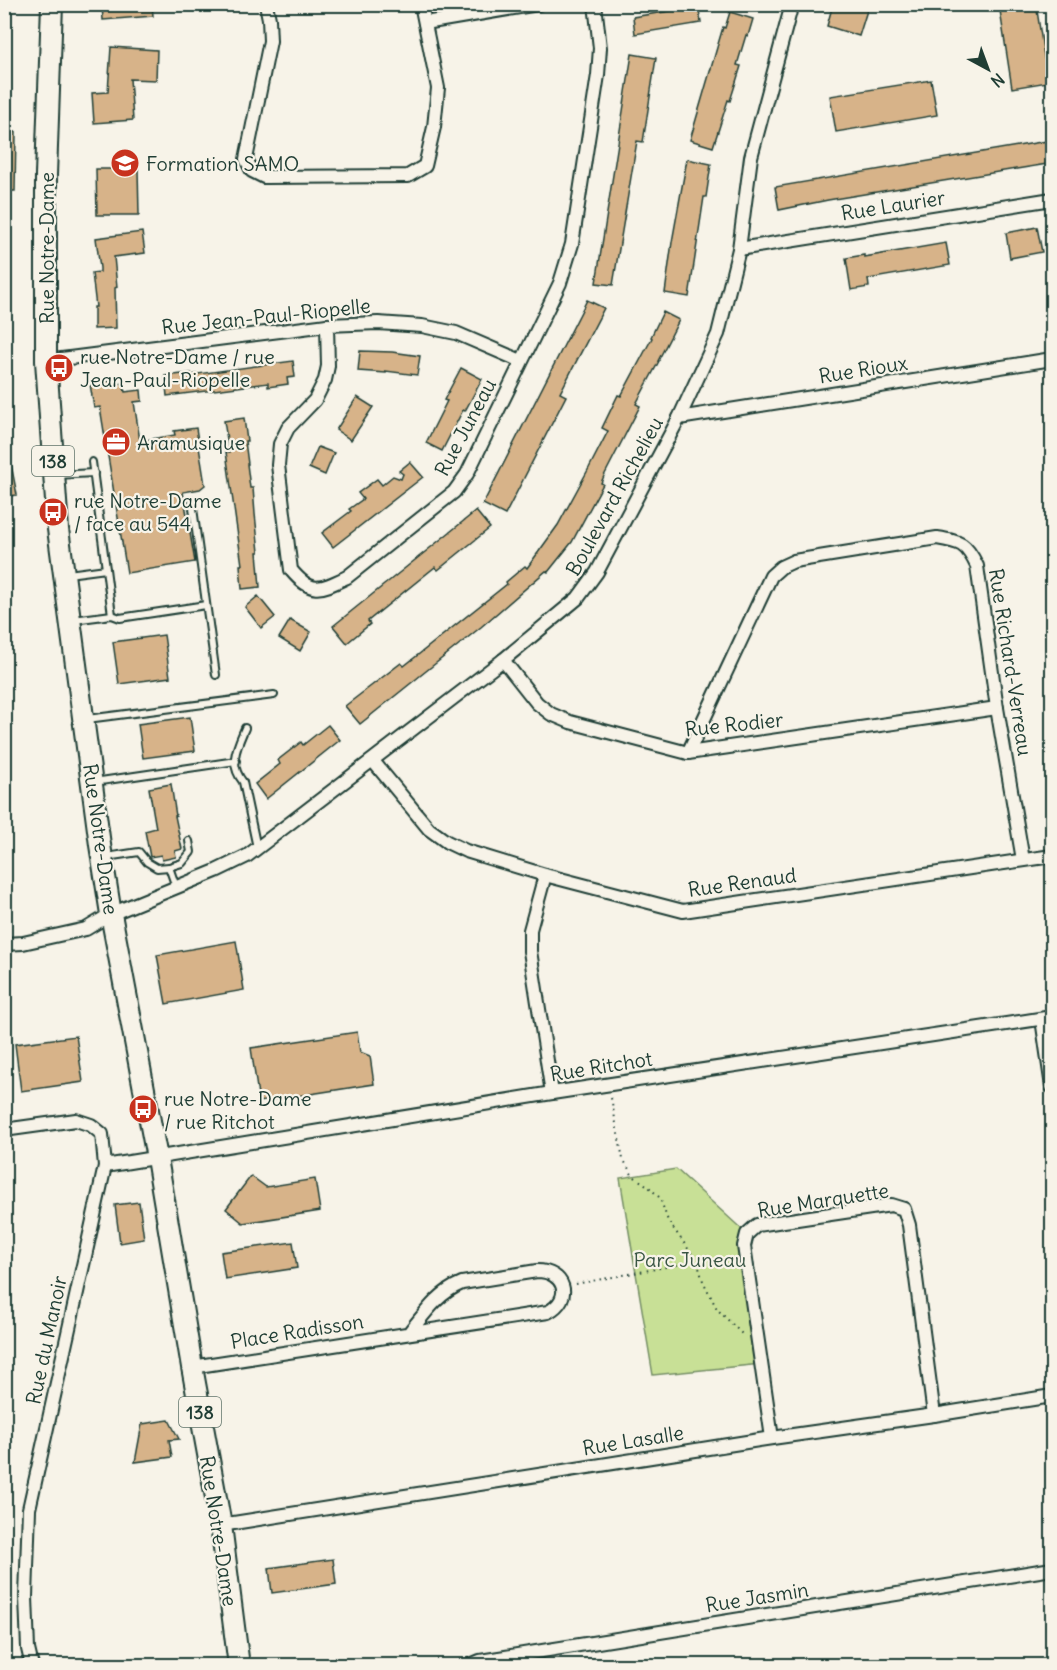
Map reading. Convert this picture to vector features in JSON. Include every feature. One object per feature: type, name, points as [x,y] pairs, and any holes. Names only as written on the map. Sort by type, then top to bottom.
[{"type":"main road","name":"Rue Notre-Dame","points":[[52,4],[46,175],[46,361],[58,529],[102,858],[221,1525],[239,1665]]},
{"type":"street","points":[[266,4],[270,41],[246,159],[252,171],[264,177],[408,176],[424,166],[434,127],[438,88],[422,4]]},
{"type":"street","points":[[425,23],[538,4]]},
{"type":"street","name":"Rue Juneau","points":[[327,325],[328,366],[325,380],[315,400],[288,428],[280,444],[278,465],[291,570],[302,583],[315,589],[330,585],[347,576],[454,492],[467,474],[560,283],[572,244],[598,75],[600,48],[596,4]]},
{"type":"street","name":"Boulevard Richelieu","points":[[4,944],[23,943],[86,929],[111,914],[216,872],[247,856],[503,660],[578,598],[597,572],[679,418],[718,334],[739,249],[751,158],[792,4]]},
{"type":"street","name":"Rue Laurier","points":[[739,249],[1053,199]]},
{"type":"street","name":"Rue Jean-Paul-Riopelle","points":[[46,361],[327,325],[378,322],[422,326],[456,333],[521,361]]},
{"type":"street","name":"Rue Rioux","points":[[679,418],[1053,359]]},
{"type":"street","name":"Rue Richard-Verreau","points":[[688,753],[771,576],[781,567],[794,561],[937,538],[956,541],[970,550],[977,566],[997,708],[1023,860]]},
{"type":"street","name":"Rue Rodier","points":[[503,660],[537,703],[551,714],[570,722],[688,753],[997,708]]},
{"type":"street","name":"Rue Renaud","points":[[373,761],[429,829],[447,842],[466,851],[544,876],[683,911],[1053,856]]},
{"type":"street","points":[[544,876],[530,930],[530,951],[552,1093]]},
{"type":"street","points":[[1047,1018],[1053,1087]]},
{"type":"street","name":"Rue Ritchot","points":[[105,1166],[552,1093],[1047,1018]]},
{"type":"street","name":"Rue du Manoir","points":[[4,1130],[76,1120],[91,1125],[102,1134],[105,1166],[29,1509],[26,1597],[28,1649],[32,1665]]},
{"type":"street","name":"Rue Marquette","points":[[772,1438],[744,1246],[747,1234],[757,1225],[891,1205],[904,1209],[909,1225],[934,1415]]},
{"type":"street","points":[[409,1333],[438,1297],[462,1282],[546,1271],[562,1287]]},
{"type":"street","name":"Place Radisson","points":[[192,1367],[548,1312],[562,1301],[562,1287]]},
{"type":"street","name":"Rue Lasalle","points":[[221,1525],[1053,1396]]},
{"type":"street","name":"Rue Jasmin","points":[[468,1665],[480,1661],[1053,1569]]},
{"type":"lane","points":[[92,462],[112,615]]},
{"type":"lane","points":[[54,475],[94,472]]},
{"type":"lane","points":[[192,501],[216,675]]},
{"type":"lane","points":[[64,575],[106,569]]},
{"type":"lane","points":[[70,620],[112,615],[120,618],[206,605]]},
{"type":"lane","points":[[83,720],[274,695]]},
{"type":"lane","points":[[245,728],[235,753],[236,774],[243,782],[257,848]]},
{"type":"lane","points":[[92,782],[236,761]]},
{"type":"lane","points":[[102,858],[139,852],[147,862],[157,868],[169,867],[182,863],[191,852],[189,841]]},
{"type":"lane","points":[[169,867],[176,888]]},
{"type":"path","points":[[608,1085],[623,1159],[633,1176],[660,1198],[668,1221],[697,1261],[703,1281],[717,1309],[759,1348]]},
{"type":"path","points":[[562,1287],[697,1261]]},
{"type":"green space","name":"Parc Juneau","points":[[676,1169],[747,1234],[761,1364],[653,1375],[620,1178]]},
{"type":"building","points":[[102,4],[152,4],[153,16],[103,20]]},
{"type":"building","points":[[698,4],[701,23],[635,34],[633,17],[670,11],[670,8]]},
{"type":"building","points":[[833,4],[869,4],[859,36],[827,26]]},
{"type":"building","points":[[999,4],[1036,4],[1048,82],[1012,88]]},
{"type":"building","points":[[730,12],[753,19],[737,65],[741,66],[713,147],[690,140],[723,27],[725,28]]},
{"type":"building","points":[[111,47],[157,50],[156,80],[130,79],[133,120],[94,123],[92,93],[108,92]]},
{"type":"building","points":[[632,54],[656,58],[643,142],[637,141],[613,285],[596,283]]},
{"type":"building","points":[[931,80],[937,115],[836,132],[830,96]]},
{"type":"building","points":[[4,132],[16,132],[15,191],[4,191]]},
{"type":"building","points":[[1053,140],[1053,163],[779,210],[775,187]]},
{"type":"building","points":[[687,159],[711,164],[689,297],[665,293]]},
{"type":"building","points":[[96,169],[138,169],[139,215],[97,215]]},
{"type":"building","points":[[1037,227],[1042,252],[1010,258],[1006,233]]},
{"type":"building","points":[[142,232],[145,253],[114,257],[117,287],[115,288],[116,328],[94,329],[94,307],[96,307],[92,273],[100,272],[96,238]]},
{"type":"building","points":[[946,243],[950,265],[868,279],[869,287],[851,290],[846,258]]},
{"type":"building","points":[[587,300],[604,308],[560,393],[566,396],[505,515],[483,504]]},
{"type":"building","points":[[663,312],[679,320],[636,404],[640,406],[604,476],[601,483],[603,484],[572,542],[548,572],[546,571],[481,627],[360,724],[345,706],[401,663],[404,666],[507,584],[506,582],[525,566],[527,568],[558,525],[589,468],[608,431],[602,428],[618,395],[621,396],[652,338]]},
{"type":"building","points":[[360,351],[420,356],[417,375],[386,371],[386,373],[358,371]]},
{"type":"building","points":[[293,361],[295,377],[287,378],[288,384],[268,387],[268,383],[167,396],[165,376],[191,373],[191,375]]},
{"type":"building","points":[[461,368],[482,379],[442,451],[426,443],[447,401],[444,400]]},
{"type":"building","points":[[109,381],[110,385],[123,383],[125,392],[141,390],[142,401],[134,402],[140,441],[175,435],[174,431],[196,428],[205,485],[200,489],[183,492],[195,562],[127,573],[100,407],[94,408],[90,384]]},
{"type":"building","points":[[357,397],[373,407],[351,440],[336,430]]},
{"type":"building","points":[[244,418],[250,488],[253,488],[260,587],[242,589],[240,565],[242,565],[226,452],[229,452],[224,421]]},
{"type":"building","points":[[318,447],[334,453],[325,475],[309,468]]},
{"type":"building","points":[[4,459],[10,459],[17,495],[4,497]]},
{"type":"building","points":[[410,462],[423,477],[333,547],[322,533],[363,499],[358,493],[377,479],[382,485],[393,476],[401,479],[403,474],[399,471]]},
{"type":"building","points":[[476,511],[490,528],[438,570],[435,567],[368,621],[370,624],[347,643],[333,626]]},
{"type":"building","points":[[258,596],[275,617],[261,628],[245,607]]},
{"type":"building","points":[[290,620],[311,632],[300,651],[279,638]]},
{"type":"building","points":[[164,635],[170,677],[119,684],[113,642]]},
{"type":"building","points":[[190,717],[195,751],[143,758],[138,724]]},
{"type":"building","points":[[328,725],[340,740],[266,799],[255,784],[280,764],[278,760],[301,742],[303,745]]},
{"type":"building","points":[[171,784],[182,849],[175,851],[176,857],[162,860],[161,855],[150,857],[145,831],[156,828],[149,788]]},
{"type":"building","points":[[236,941],[244,990],[166,1004],[157,955]]},
{"type":"building","points":[[357,1032],[360,1052],[370,1056],[374,1084],[259,1102],[251,1048]]},
{"type":"building","points":[[76,1036],[83,1082],[21,1091],[15,1044]]},
{"type":"building","points":[[251,1176],[266,1187],[315,1179],[320,1211],[243,1223],[226,1209]]},
{"type":"building","points":[[139,1202],[144,1239],[120,1243],[115,1205]]},
{"type":"building","points":[[293,1242],[297,1268],[225,1279],[221,1252]]},
{"type":"building","points":[[169,1420],[179,1439],[169,1440],[172,1457],[135,1462],[142,1424]]},
{"type":"building","points":[[333,1559],[336,1584],[272,1593],[269,1568]]},
{"type":"place","name":"Formation SAMO","points":[[125,163]]},
{"type":"place","name":"rue Notre-Dame / rue Jean-Paul-Riopelle","points":[[59,368]]},
{"type":"place","name":"Aramusique","points":[[116,442]]},
{"type":"place","name":"rue Notre-Dame / face au 544","points":[[53,512]]},
{"type":"place","name":"rue Notre-Dame / rue Ritchot","points":[[143,1109]]}]
